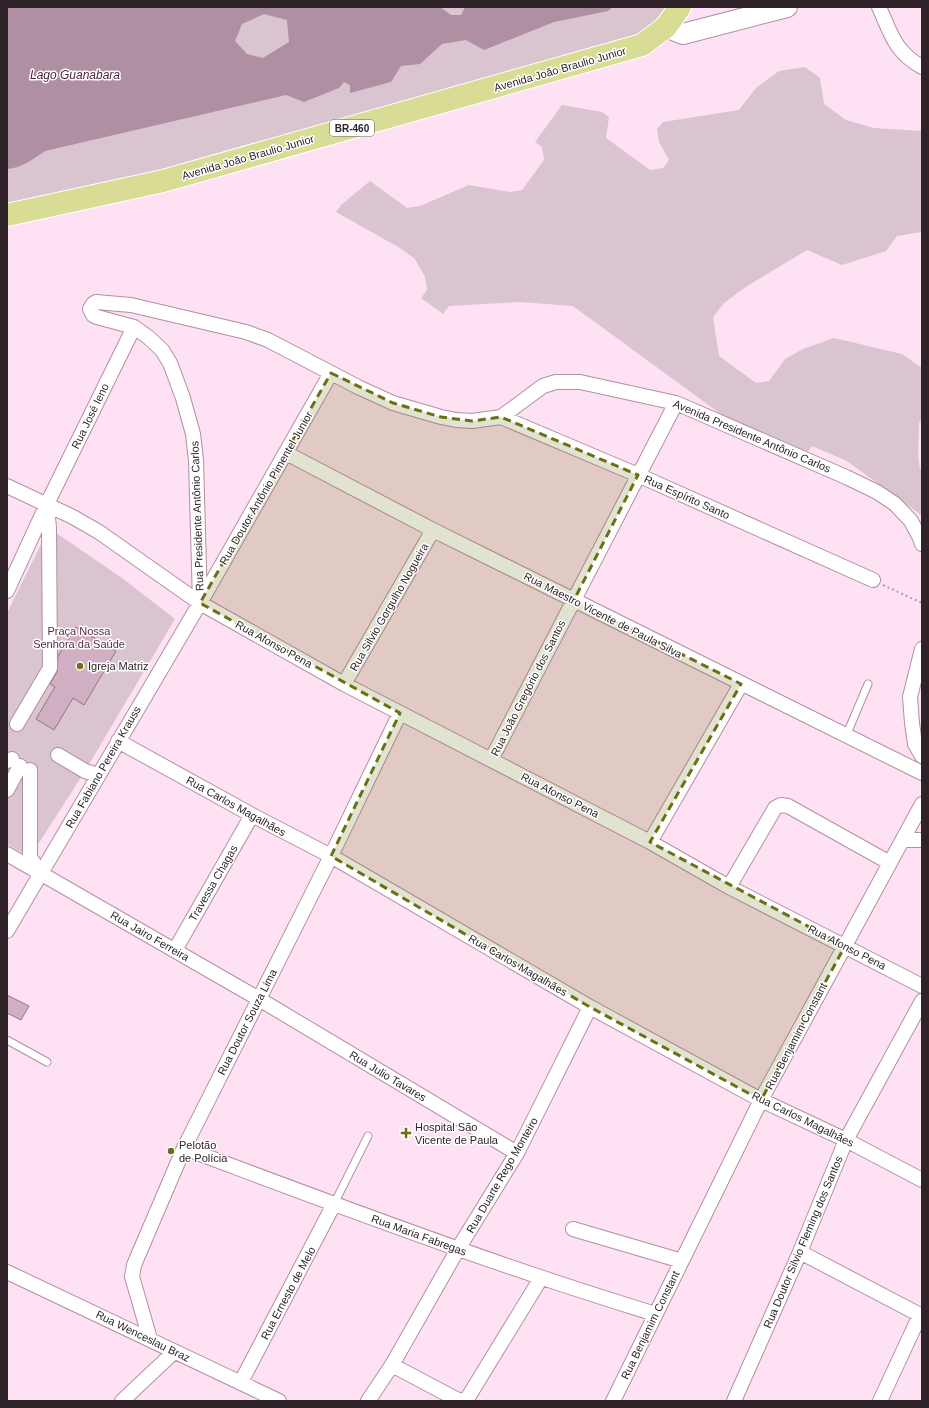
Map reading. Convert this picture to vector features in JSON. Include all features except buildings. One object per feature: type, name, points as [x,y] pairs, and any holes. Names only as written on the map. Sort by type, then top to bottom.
[{"type":"main road","name":"Avenida João Braulio Junior","points":[[7,215],[164,181],[627,50],[642,45],[666,27],[680,7]]},
{"type":"street","points":[[666,27],[683,34],[787,7]]},
{"type":"street","points":[[879,7],[896,45],[903,53],[922,67]]},
{"type":"street","name":"Avenida Presidente Antônio Carlos","points":[[91,312],[90,308],[96,302],[131,305],[246,332],[268,340],[358,387],[394,403],[441,418],[472,421],[501,417],[543,386],[556,382],[580,382],[676,402],[877,492],[895,504],[911,521],[922,544]]},
{"type":"street","name":"Rua Presidente Antônio Carlos","points":[[91,312],[96,317],[134,327],[162,350],[170,363],[183,398],[193,434],[196,460],[200,603]]},
{"type":"street","name":"Rua José Ieno","points":[[47,504],[134,327]]},
{"type":"street","name":"Rua Doutor Antônio Pimentel Junior","points":[[200,603],[331,373]]},
{"type":"street","name":"Rua João Gregório dos Santos","points":[[491,760],[676,402]]},
{"type":"street","name":"Rua Espírito Santo","points":[[501,417],[638,475],[873,580]]},
{"type":"street","name":"Rua Maestro Vicente de Paula Silva","points":[[286,453],[433,530],[922,773]]},
{"type":"street","points":[[7,486],[47,504],[99,532],[200,603]]},
{"type":"street","points":[[7,591],[47,504]]},
{"type":"street","points":[[12,726],[50,668],[49,528],[47,504]]},
{"type":"street","name":"Rua Silvio Gorgulho Nogueira","points":[[344,684],[433,530]]},
{"type":"street","name":"Rua Afonso Pena","points":[[200,603],[344,684],[650,842],[729,887],[922,986]]},
{"type":"street","name":"Rua Fabiano Pereira Krauss","points":[[7,931],[200,603]]},
{"type":"street","points":[[922,649],[910,697],[915,744],[922,756]]},
{"type":"street","points":[[650,842],[742,684]]},
{"type":"street","name":"Rua Doutor Souza Lima","points":[[150,1339],[133,1280],[132,1270],[184,1148],[400,713]]},
{"type":"street","name":"Rua Carlos Magalhães","points":[[118,741],[330,856],[590,1007],[761,1100],[846,1140],[922,1180]]},
{"type":"street","points":[[58,755],[85,771],[98,775]]},
{"type":"street","points":[[7,790],[17,764]]},
{"type":"street","points":[[17,764],[30,857],[41,873]]},
{"type":"street","name":"Rua Benjamim Constant","points":[[613,1401],[761,1100],[922,804]]},
{"type":"street","points":[[729,887],[775,808],[781,805],[788,806],[890,863]]},
{"type":"street","name":"Travessa Chagas","points":[[175,950],[252,815]]},
{"type":"street","points":[[903,840],[922,840]]},
{"type":"street","points":[[7,854],[41,873]]},
{"type":"street","name":"Rua Jairo Ferreira","points":[[41,873],[259,999]]},
{"type":"street","name":"Rua Julio Tavares","points":[[259,999],[517,1153]]},
{"type":"street","name":"Rua Doutor Silvio Fleming dos Santos","points":[[734,1401],[800,1252],[846,1140],[922,1001]]},
{"type":"street","name":"Rua Duarte Rego Monteiro","points":[[368,1401],[392,1365],[458,1249],[517,1153],[590,1007]]},
{"type":"street","name":"Rua Maria Fabregas","points":[[184,1148],[458,1249],[541,1278],[655,1314]]},
{"type":"street","name":"Rua Ernesto de Melo","points":[[241,1382],[334,1204]]},
{"type":"street","points":[[573,1229],[682,1261]]},
{"type":"street","points":[[800,1252],[921,1316],[880,1401]]},
{"type":"street","name":"Rua Wenceslau Braz","points":[[7,1272],[279,1401]]},
{"type":"street","points":[[392,1365],[456,1400],[464,1401],[467,1399],[541,1278]]},
{"type":"street","points":[[122,1401],[174,1352]]},
{"type":"lane","points":[[846,736],[868,684]]},
{"type":"lane","points":[[7,1040],[47,1062]]},
{"type":"lane","points":[[334,1204],[368,1136]]},
{"type":"path","points":[[873,580],[922,603]]},
{"type":"highlighted area","points":[[331,373],[393,403],[441,417],[472,421],[501,417],[638,475],[574,600],[741,684],[650,842],[845,946],[761,1100],[590,1007],[331,856],[400,713],[200,603]]},
{"type":"green space","name":"Lago Guanabara","points":[[7,7],[680,7],[666,27],[7,215]]},
{"type":"green space","points":[[805,67],[820,78],[824,104],[846,120],[874,128],[922,131],[922,232],[897,236],[886,251],[842,265],[807,250],[747,286],[724,303],[713,317],[719,356],[756,383],[769,381],[785,359],[803,349],[834,338],[902,354],[922,368],[922,419],[919,423],[918,456],[920,469],[922,470],[922,517],[847,461],[812,446],[806,454],[729,420],[573,306],[520,302],[449,306],[443,314],[421,298],[427,290],[425,277],[415,259],[400,248],[336,212],[341,205],[370,181],[407,208],[420,206],[469,185],[510,192],[522,190],[544,160],[542,147],[535,142],[562,105],[602,112],[609,117],[606,138],[650,170],[663,168],[669,160],[659,142],[657,129],[663,122],[739,110],[756,88],[779,71]]},
{"type":"green space","name":"Praça Nossa Senhora da Saúde","points":[[49,528],[122,578],[175,619],[85,771],[30,857],[7,844],[7,613]]},
{"type":"water","name":"Lago Guanabara","points":[[7,7],[440,7],[451,15],[461,15],[465,7],[613,7],[608,11],[554,22],[484,50],[466,40],[442,44],[420,64],[401,66],[391,82],[350,93],[350,85],[344,82],[339,88],[304,102],[286,95],[45,151],[22,165],[7,169]],"holes":[[[264,14],[287,20],[289,42],[263,58],[247,54],[235,41],[242,24]]]},
{"type":"place","name":"Igreja Matriz","points":[[80,666]]},
{"type":"place","name":"Hospital São Vicente de Paula","points":[[406,1133]]},
{"type":"place","name":"Pelotão de Polícia","points":[[171,1151]]}]
